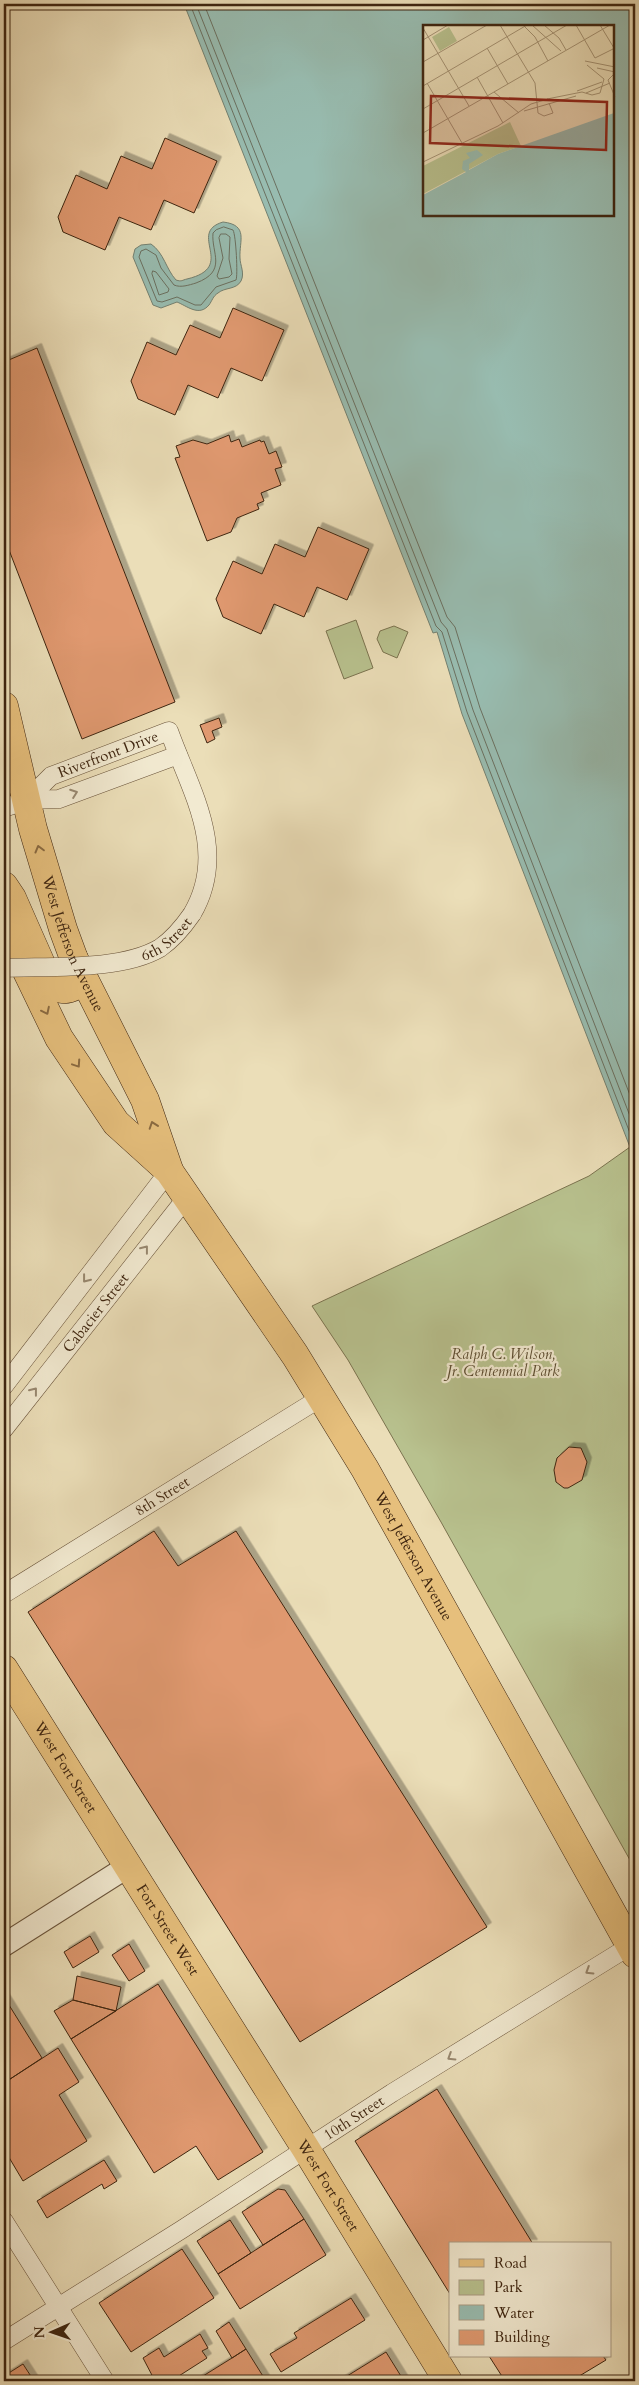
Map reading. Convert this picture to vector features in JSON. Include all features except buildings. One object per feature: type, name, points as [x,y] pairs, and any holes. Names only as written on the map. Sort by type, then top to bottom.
[{"type":"main road","name":"West Jefferson Avenue","points":[[4,706],[15,804],[52,895],[74,959],[145,1100],[169,1171]]},
{"type":"main road","points":[[4,886],[12,898],[49,982],[58,989],[67,990],[75,986],[78,976],[74,959]]},
{"type":"main road","name":"West Jefferson Avenue","points":[[4,912],[18,953],[59,1038],[116,1123],[169,1171],[269,1315],[322,1397],[365,1469],[633,1950]]},
{"type":"main road","name":"West Fort Street","points":[[4,1669],[128,1867]]},
{"type":"main road","name":"Fort Street West","points":[[128,1867],[207,1991]]},
{"type":"main road","name":"West Fort Street","points":[[207,1991],[448,2381]]},
{"type":"street","name":"Riverfront Drive","points":[[15,804],[52,776],[169,732]]},
{"type":"street","name":"6th Street","points":[[4,968],[114,963],[132,960],[160,948],[172,939],[192,914],[205,887],[208,851],[201,814],[169,732]]},
{"type":"street","name":"Riverfront Drive","points":[[15,804],[60,799],[178,755]]},
{"type":"street","name":"Cabacier Street","points":[[4,1386],[169,1171]]},
{"type":"street","name":"Cabacier Street","points":[[4,1429],[187,1197]]},
{"type":"street","name":"8th Street","points":[[4,1594],[322,1397]]},
{"type":"street","points":[[4,1945],[128,1867]]},
{"type":"street","name":"10th Street","points":[[4,2341],[306,2149],[633,1950]]},
{"type":"street","points":[[4,2221],[105,2381]]},
{"type":"green space","points":[[356,620],[373,668],[344,679],[326,631]]},
{"type":"green space","points":[[394,626],[408,632],[397,658],[383,652],[377,639],[380,631]]},
{"type":"green space","name":"Ralph C. Wilson, Jr. Centennial Park","points":[[630,1147],[635,1160],[635,1869],[441,1522],[348,1360],[312,1306],[589,1176]]},
{"type":"water","points":[[184,4],[635,4],[635,1160],[462,714],[437,632],[433,633]]},
{"type":"water","points":[[223,222],[231,224],[240,230],[240,258],[243,275],[239,284],[218,293],[209,305],[201,310],[193,310],[177,302],[161,308],[153,305],[133,257],[135,249],[141,245],[151,244],[162,256],[176,280],[182,281],[202,274],[209,267],[211,259],[209,234],[213,227]]}]
